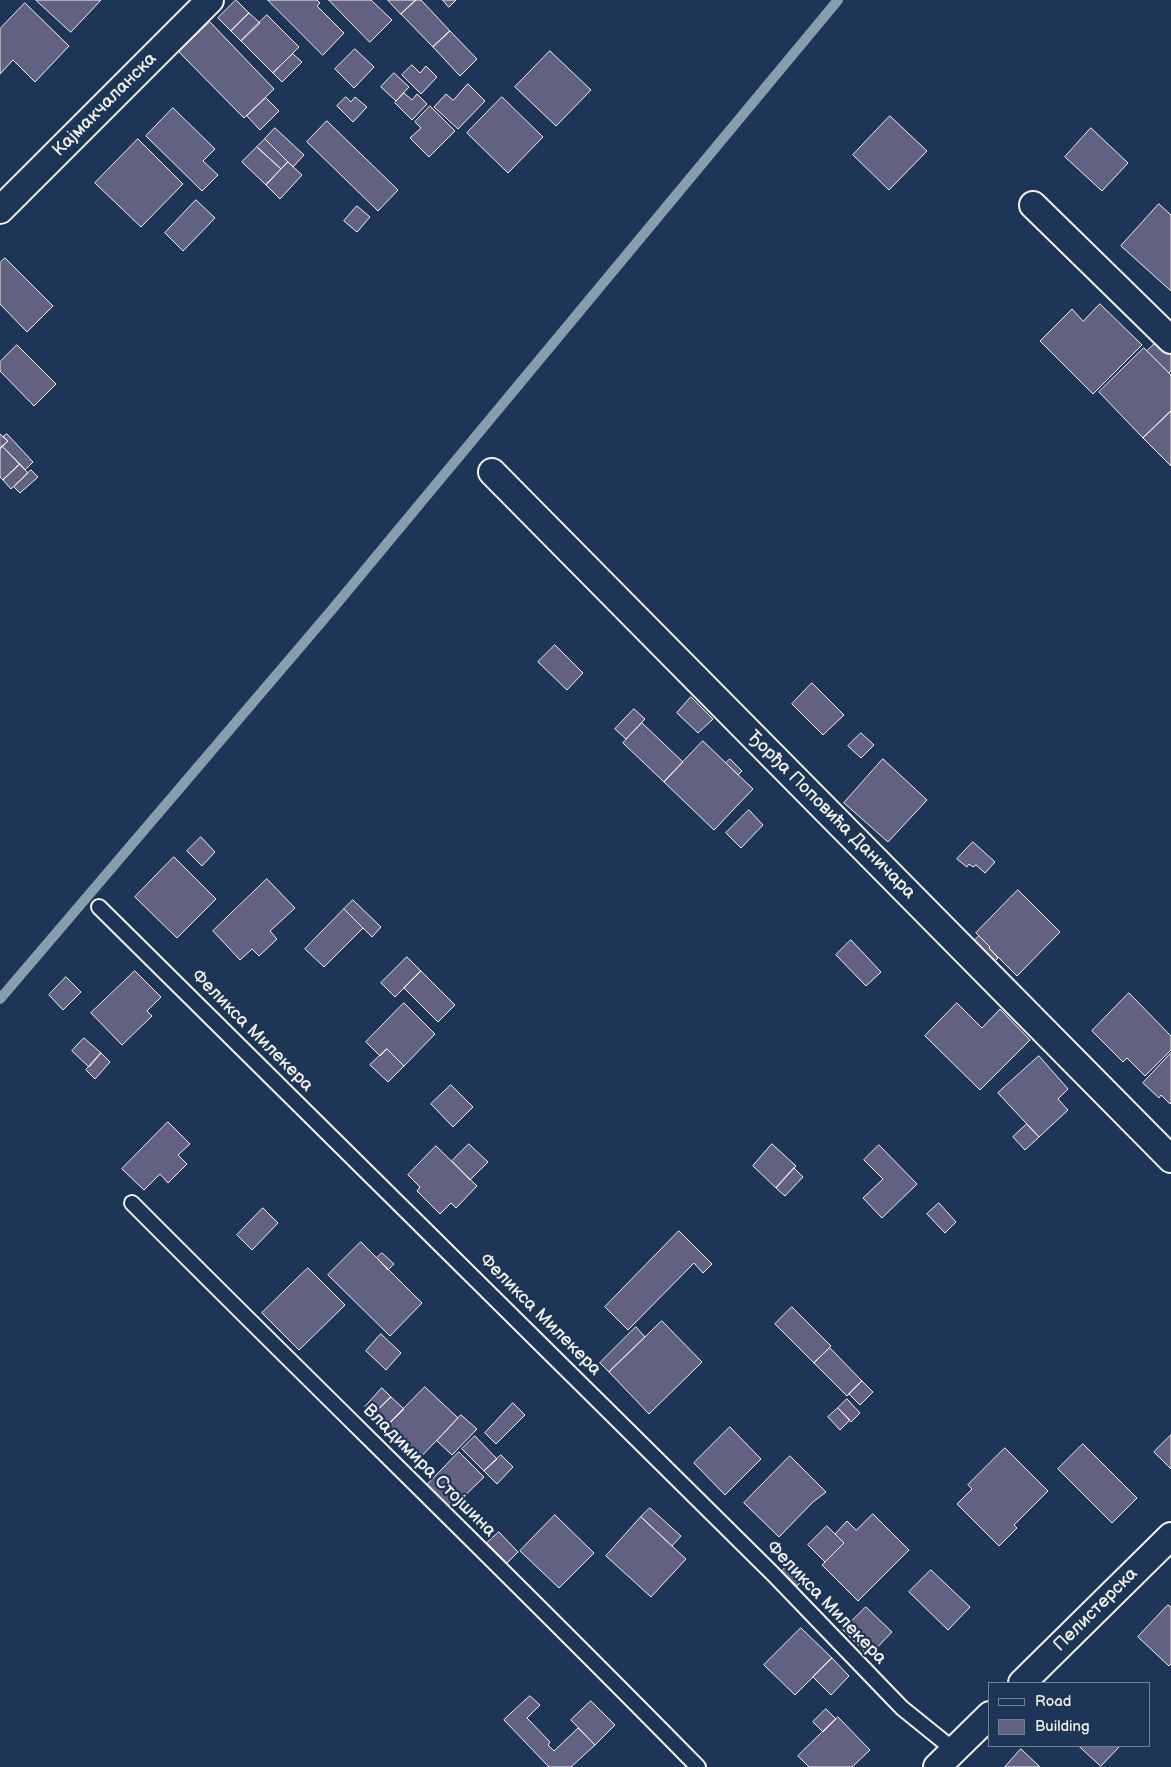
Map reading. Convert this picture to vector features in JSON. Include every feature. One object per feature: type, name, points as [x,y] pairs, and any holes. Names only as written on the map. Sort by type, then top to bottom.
[{"type":"street","name":"Кајмакчаланска","points":[[0,210],[210,0]]},
{"type":"street","points":[[1033,205],[1171,340]]},
{"type":"street","name":"Ђорђа Поповића Даничара","points":[[492,472],[1171,1159]]},
{"type":"street","name":"Пелистерска","points":[[1023,1682],[1171,1536]]},
{"type":"street","points":[[946,1758],[988,1717]]},
{"type":"lane","name":"Феликса Милекера","points":[[99,907],[773,1574],[902,1708],[946,1758]]},
{"type":"lane","name":"Владимира Стојшина","points":[[132,1203],[585,1652],[698,1767]]},
{"type":"building","points":[[36,0],[101,0],[71,32]]},
{"type":"building","points":[[236,0],[249,13],[231,31],[218,18]]},
{"type":"building","points":[[268,0],[317,0],[320,3],[317,6],[344,33],[323,55]]},
{"type":"building","points":[[329,0],[371,0],[392,20],[370,42]]},
{"type":"building","points":[[388,0],[416,0],[401,14]]},
{"type":"building","points":[[416,0],[421,0],[450,31],[433,47],[401,14]]},
{"type":"building","points":[[443,0],[456,0],[449,7]]},
{"type":"building","points":[[25,3],[69,46],[35,82],[13,60],[0,74],[0,29]]},
{"type":"building","points":[[249,13],[260,23],[241,41],[231,31]]},
{"type":"building","points":[[267,15],[299,47],[273,73],[241,41]]},
{"type":"building","points":[[210,22],[274,89],[244,118],[179,52]]},
{"type":"building","points":[[450,31],[477,59],[460,76],[433,47]]},
{"type":"building","points":[[355,49],[374,67],[354,88],[335,69]]},
{"type":"building","points":[[550,51],[591,90],[556,126],[515,87]]},
{"type":"building","points":[[293,54],[302,62],[282,82],[273,73]]},
{"type":"building","points":[[412,65],[420,73],[426,66],[437,77],[421,94],[402,75]]},
{"type":"building","points":[[394,73],[409,87],[396,101],[381,87]]},
{"type":"building","points":[[468,84],[485,101],[458,129],[434,107],[446,94],[453,100]]},
{"type":"building","points":[[404,93],[412,100],[417,94],[427,104],[412,120],[395,103]]},
{"type":"building","points":[[346,97],[351,102],[355,97],[367,107],[353,122],[337,106]]},
{"type":"building","points":[[502,97],[543,137],[508,173],[467,133]]},
{"type":"building","points":[[266,98],[279,111],[260,130],[247,116]]},
{"type":"building","points":[[430,106],[455,131],[429,157],[410,138],[421,128],[415,122]]},
{"type":"building","points":[[173,108],[215,149],[203,161],[218,175],[202,191],[146,136]]},
{"type":"building","points":[[890,116],[927,151],[889,190],[853,155]]},
{"type":"building","points":[[327,121],[398,190],[378,211],[307,142]]},
{"type":"building","points":[[275,128],[304,155],[293,167],[265,139]]},
{"type":"building","points":[[1091,128],[1128,163],[1102,191],[1065,157]]},
{"type":"building","points":[[138,139],[183,184],[141,227],[95,183]]},
{"type":"building","points":[[265,139],[288,162],[281,169],[257,147]]},
{"type":"building","points":[[257,147],[281,169],[266,185],[242,162]]},
{"type":"building","points":[[288,162],[302,175],[280,199],[266,185]]},
{"type":"building","points":[[196,200],[215,218],[183,251],[165,233]]},
{"type":"building","points":[[1159,204],[1171,215],[1171,291],[1121,246]]},
{"type":"building","points":[[357,206],[370,217],[357,232],[344,221]]},
{"type":"building","points":[[5,258],[53,306],[27,332],[0,304],[0,263]]},
{"type":"building","points":[[1100,304],[1142,345],[1093,394],[1040,341],[1072,309],[1083,321]]},
{"type":"building","points":[[1161,338],[1171,349],[1171,371],[1169,373],[1147,351]]},
{"type":"building","points":[[17,345],[56,384],[34,406],[0,371],[0,362]]},
{"type":"building","points":[[1144,348],[1171,375],[1171,411],[1143,438],[1099,392]]},
{"type":"building","points":[[1171,411],[1171,466],[1143,438]]},
{"type":"building","points":[[0,434],[8,441],[0,449]]},
{"type":"building","points":[[7,434],[33,462],[25,470],[2,446],[8,441],[3,437]]},
{"type":"building","points":[[2,446],[20,464],[3,480],[0,477],[0,449]]},
{"type":"building","points":[[20,464],[28,473],[11,489],[3,480]]},
{"type":"building","points":[[31,470],[38,477],[20,493],[14,487]]},
{"type":"building","points":[[555,645],[583,673],[567,690],[538,662]]},
{"type":"building","points":[[812,683],[844,715],[823,735],[792,704]]},
{"type":"building","points":[[691,697],[713,719],[698,733],[677,713]]},
{"type":"building","points":[[634,709],[645,719],[626,739],[615,729]]},
{"type":"building","points":[[642,723],[683,762],[664,782],[623,743]]},
{"type":"building","points":[[861,733],[874,745],[861,758],[848,746]]},
{"type":"building","points":[[703,741],[753,789],[714,830],[664,782]]},
{"type":"building","points":[[730,759],[742,771],[738,775],[726,763]]},
{"type":"building","points":[[883,759],[927,800],[888,842],[844,803]]},
{"type":"building","points":[[749,810],[763,825],[741,848],[726,833]]},
{"type":"building","points":[[201,837],[215,852],[202,866],[187,851]]},
{"type":"building","points":[[973,842],[995,862],[985,873],[976,865],[973,867],[969,864],[967,867],[957,859]]},
{"type":"building","points":[[174,857],[216,899],[177,938],[135,897]]},
{"type":"building","points":[[267,879],[295,908],[270,931],[277,939],[259,956],[252,949],[240,960],[213,931]]},
{"type":"building","points":[[1018,890],[1060,932],[1017,976],[976,933]]},
{"type":"building","points":[[353,900],[381,927],[372,937],[344,909]]},
{"type":"building","points":[[344,909],[363,928],[324,967],[305,949]]},
{"type":"building","points":[[979,936],[998,958],[992,964],[972,943]]},
{"type":"building","points":[[851,940],[881,972],[866,986],[836,955]]},
{"type":"building","points":[[407,957],[421,971],[395,997],[381,983]]},
{"type":"building","points":[[135,971],[161,997],[147,1011],[152,1016],[122,1045],[91,1013]]},
{"type":"building","points":[[421,971],[455,1005],[438,1022],[404,988]]},
{"type":"building","points":[[66,977],[81,992],[63,1010],[49,995]]},
{"type":"building","points":[[1129,993],[1171,1036],[1171,1050],[1145,1076],[1127,1058],[1123,1062],[1092,1031]]},
{"type":"building","points":[[404,1003],[435,1034],[404,1066],[387,1049],[380,1056],[366,1042]]},
{"type":"building","points":[[957,1003],[982,1028],[1000,1009],[1030,1040],[980,1090],[925,1036]]},
{"type":"building","points":[[84,1038],[101,1053],[89,1067],[72,1051]]},
{"type":"building","points":[[387,1049],[404,1066],[388,1082],[370,1065]]},
{"type":"building","points":[[101,1053],[110,1062],[95,1079],[86,1070]]},
{"type":"building","points":[[1171,1053],[1170,1104],[1161,1095],[1159,1098],[1143,1083]]},
{"type":"building","points":[[1039,1056],[1068,1089],[1058,1099],[1068,1110],[1039,1137],[998,1093]]},
{"type":"building","points":[[451,1085],[473,1107],[453,1127],[431,1104]]},
{"type":"building","points":[[168,1122],[190,1144],[178,1155],[187,1164],[168,1183],[160,1174],[144,1190],[122,1169]]},
{"type":"building","points":[[1027,1124],[1039,1137],[1025,1150],[1013,1137]]},
{"type":"building","points":[[469,1144],[488,1162],[470,1180],[452,1161]]},
{"type":"building","points":[[772,1144],[796,1166],[776,1188],[753,1166]]},
{"type":"building","points":[[879,1145],[917,1184],[882,1218],[863,1198],[883,1179],[864,1160]]},
{"type":"building","points":[[436,1146],[477,1186],[456,1208],[451,1203],[440,1214],[417,1191],[420,1187],[408,1175]]},
{"type":"building","points":[[794,1168],[803,1177],[785,1196],[776,1188]]},
{"type":"building","points":[[939,1203],[956,1222],[945,1233],[927,1214]]},
{"type":"building","points":[[263,1208],[278,1223],[252,1250],[237,1235]]},
{"type":"building","points":[[679,1231],[712,1264],[703,1273],[694,1263],[628,1330],[605,1307]]},
{"type":"building","points":[[361,1242],[422,1303],[390,1336],[328,1275]]},
{"type":"building","points":[[382,1253],[394,1264],[388,1270],[377,1258]]},
{"type":"building","points":[[308,1268],[345,1305],[299,1350],[262,1313]]},
{"type":"building","points":[[792,1307],[831,1346],[814,1363],[775,1324]]},
{"type":"building","points":[[662,1321],[702,1362],[649,1414],[609,1372]]},
{"type":"building","points":[[636,1327],[645,1337],[609,1372],[600,1363]]},
{"type":"building","points":[[381,1334],[401,1353],[386,1370],[366,1351]]},
{"type":"building","points":[[830,1348],[862,1381],[847,1396],[814,1363]]},
{"type":"building","points":[[862,1381],[873,1392],[860,1405],[849,1394]]},
{"type":"building","points":[[425,1387],[458,1418],[416,1462],[383,1430]]},
{"type":"building","points":[[382,1388],[391,1397],[373,1415],[365,1407]]},
{"type":"building","points":[[391,1397],[404,1409],[386,1427],[373,1415]]},
{"type":"building","points":[[847,1399],[860,1413],[851,1422],[838,1408]]},
{"type":"building","points":[[513,1403],[525,1415],[496,1444],[485,1433]]},
{"type":"building","points":[[838,1408],[850,1420],[840,1430],[828,1417]]},
{"type":"building","points":[[461,1415],[477,1429],[452,1455],[437,1441]]},
{"type":"building","points":[[730,1427],[761,1459],[725,1495],[694,1463]]},
{"type":"building","points":[[1171,1435],[1171,1469],[1154,1452]]},
{"type":"building","points":[[475,1436],[497,1459],[484,1471],[462,1449]]},
{"type":"building","points":[[1083,1444],[1137,1498],[1112,1523],[1058,1469]]},
{"type":"building","points":[[1005,1448],[1048,1491],[1014,1525],[1017,1528],[999,1546],[957,1504],[972,1489],[968,1485]]},
{"type":"building","points":[[459,1452],[484,1477],[451,1509],[427,1485]]},
{"type":"building","points":[[501,1455],[513,1467],[497,1484],[484,1471]]},
{"type":"building","points":[[790,1456],[826,1492],[813,1502],[779,1537],[744,1503]]},
{"type":"building","points":[[650,1508],[681,1536],[672,1546],[641,1517]]},
{"type":"building","points":[[873,1514],[909,1550],[858,1601],[822,1565],[844,1543],[835,1534],[847,1521],[856,1530]]},
{"type":"building","points":[[555,1515],[594,1553],[559,1588],[520,1551]]},
{"type":"building","points":[[641,1517],[686,1559],[651,1597],[606,1556]]},
{"type":"building","points":[[827,1526],[844,1543],[825,1562],[808,1545]]},
{"type":"building","points":[[499,1532],[518,1552],[507,1563],[487,1543]]},
{"type":"building","points":[[788,1565],[803,1580],[797,1586],[782,1571]]},
{"type":"building","points":[[931,1570],[970,1607],[948,1630],[909,1592]]},
{"type":"building","points":[[1168,1605],[1171,1607],[1171,1664],[1169,1666],[1138,1637]]},
{"type":"building","points":[[866,1607],[892,1632],[869,1656],[843,1630]]},
{"type":"building","points":[[801,1628],[832,1658],[795,1695],[764,1665]]},
{"type":"building","points":[[832,1658],[849,1676],[831,1695],[813,1677]]},
{"type":"building","points":[[530,1696],[540,1705],[527,1718],[550,1742],[548,1745],[554,1751],[578,1728],[595,1745],[571,1767],[549,1767],[504,1720]]},
{"type":"building","points":[[591,1701],[615,1725],[595,1745],[571,1720]]},
{"type":"building","points":[[826,1709],[836,1719],[823,1732],[813,1722]]},
{"type":"building","points":[[838,1717],[870,1750],[852,1767],[809,1767],[798,1756]]},
{"type":"building","points":[[1080,1747],[1119,1747],[1101,1766]]},
{"type":"building","points":[[1021,1749],[1040,1767],[1005,1767]]},
{"type":"waterway","points":[[0,999],[330,612],[838,0]]}]
